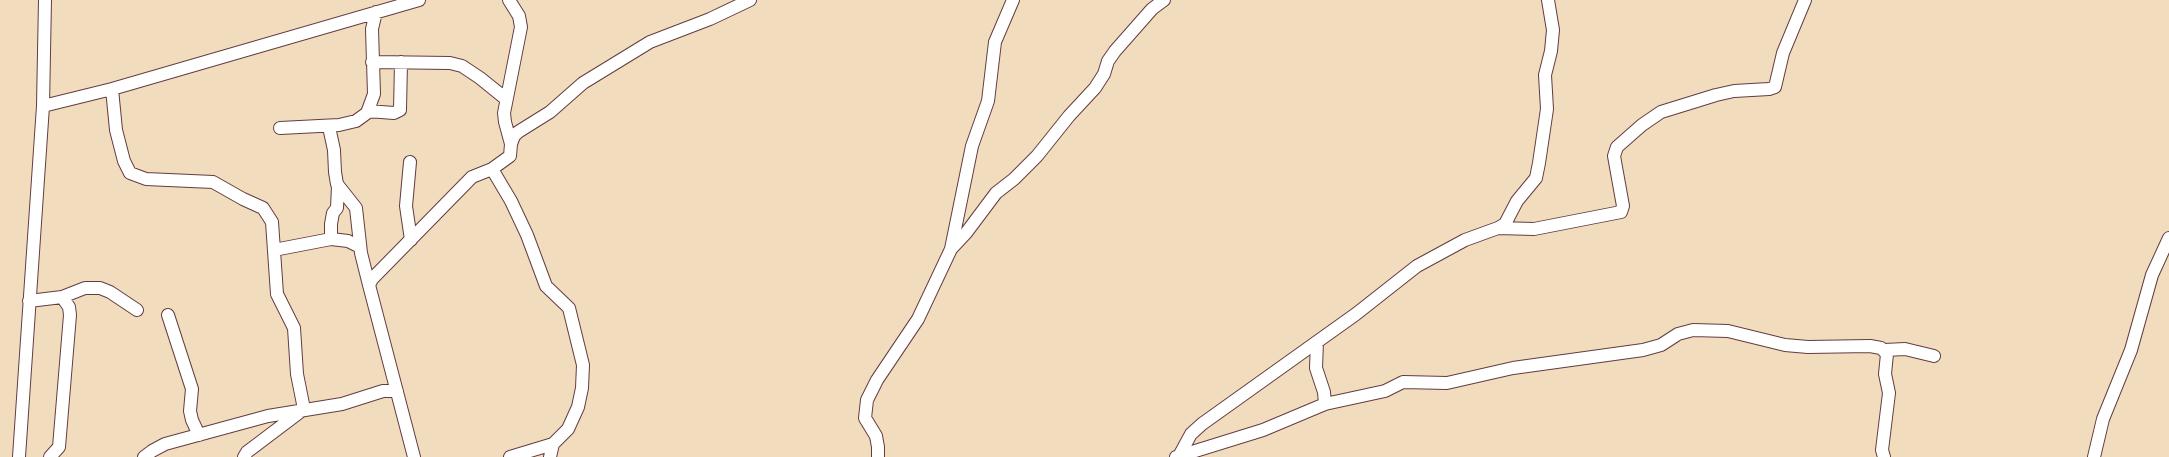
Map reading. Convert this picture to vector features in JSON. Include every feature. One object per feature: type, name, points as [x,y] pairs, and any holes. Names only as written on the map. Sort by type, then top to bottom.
[{"type":"street","points":[[19,457],[43,106],[45,0]]},
{"type":"street","points":[[43,106],[112,89],[420,0]]},
{"type":"street","points":[[369,285],[372,279],[472,177],[492,169],[508,158],[511,151],[511,144],[505,122],[506,99],[521,27],[519,16],[509,0]]},
{"type":"street","points":[[511,144],[514,136],[518,132],[550,112],[583,83],[650,42],[710,19],[750,0]]},
{"type":"street","points":[[878,457],[876,436],[865,418],[867,400],[877,380],[918,319],[951,249],[972,146],[988,101],[995,42],[1013,0]]},
{"type":"street","points":[[951,249],[966,233],[996,193],[1014,179],[1037,156],[1069,116],[1095,88],[1104,74],[1108,61],[1115,51],[1152,9],[1164,0]]},
{"type":"street","points":[[1178,456],[1191,434],[1202,424],[1356,314],[1417,266],[1465,240],[1498,228],[1504,224],[1517,201],[1536,178],[1547,109],[1545,75],[1551,51],[1553,30],[1548,0]]},
{"type":"street","points":[[1498,228],[1534,230],[1621,212],[1623,206],[1614,153],[1617,147],[1642,125],[1661,112],[1734,91],[1769,89],[1775,87],[1783,53],[1805,0]]},
{"type":"street","points":[[280,128],[329,127],[356,121],[368,111],[374,94],[372,29],[376,12]]},
{"type":"street","points":[[372,62],[450,63],[462,66],[492,87],[506,99]]},
{"type":"street","points":[[368,111],[389,113],[400,110],[401,62]]},
{"type":"street","points":[[112,89],[116,130],[124,161],[130,173],[146,179],[213,182],[243,199],[263,208],[272,222],[277,294],[294,328],[297,374],[304,409]]},
{"type":"street","points":[[329,127],[334,150],[334,172],[338,186],[337,208],[333,213],[331,224],[331,239]]},
{"type":"street","points":[[410,162],[406,206],[411,240]]},
{"type":"street","points":[[492,169],[511,201],[527,235],[546,286],[569,308],[583,365],[582,388],[578,407],[568,429],[553,444],[534,451],[510,457]]},
{"type":"street","points":[[338,186],[356,208],[360,247],[414,457]]},
{"type":"street","points":[[2094,457],[2103,419],[2132,350],[2152,275],[2169,238]]},
{"type":"street","points":[[274,250],[331,239],[348,241],[360,247]]},
{"type":"street","points":[[29,301],[62,297],[85,288],[100,288],[110,292],[137,310]]},
{"type":"street","points":[[50,457],[59,447],[70,323],[69,307],[62,297]]},
{"type":"street","points":[[168,316],[192,389],[190,411],[199,435]]},
{"type":"street","points":[[1178,456],[1262,430],[1325,404],[1385,391],[1410,381],[1446,383],[1513,368],[1643,350],[1661,345],[1678,334],[1693,330],[1728,331],[1785,345],[1808,347],[1876,346],[1885,350],[1905,349],[1934,356]]},
{"type":"street","points":[[1317,342],[1316,368],[1324,392],[1325,404]]},
{"type":"street","points":[[1884,457],[1882,450],[1889,400],[1885,374],[1888,359],[1885,350]]},
{"type":"street","points":[[144,457],[165,444],[268,416],[342,404],[383,391],[397,391]]},
{"type":"street","points":[[244,457],[247,452],[304,409]]},
{"type":"street","points":[[550,457],[553,444]]},
{"type":"street","points":[[534,451],[545,457]]}]
